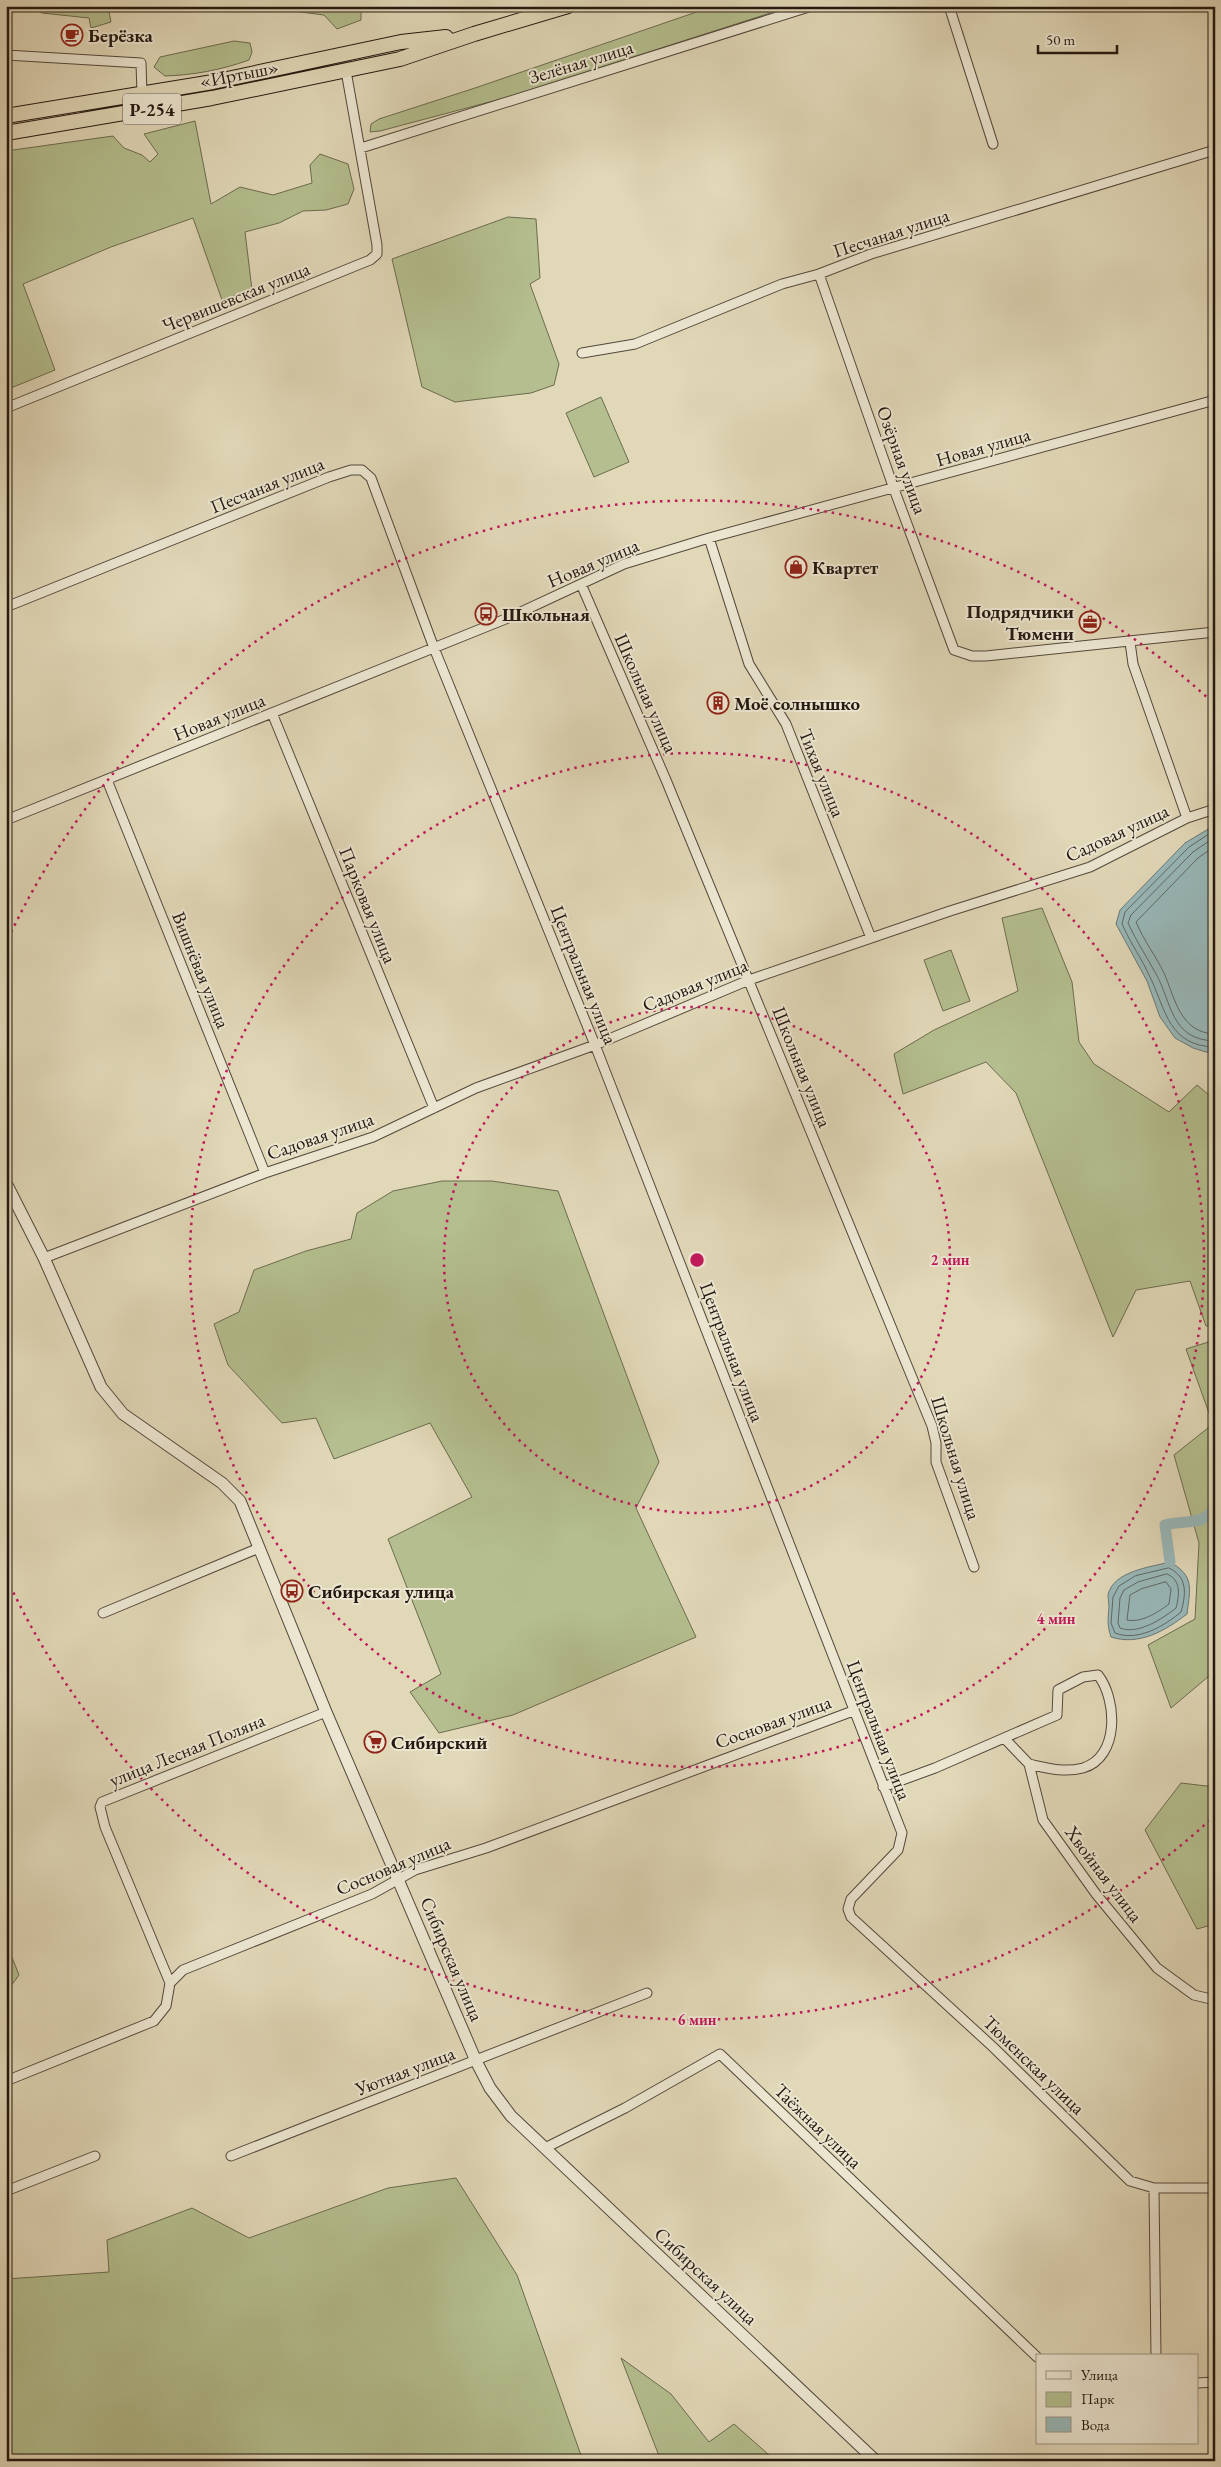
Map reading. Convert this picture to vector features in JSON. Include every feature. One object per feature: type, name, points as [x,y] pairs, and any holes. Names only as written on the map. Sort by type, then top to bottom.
[{"type":"highway","name":"«Иртыш»","points":[[6,133],[212,98],[400,59],[474,34],[568,6]]},
{"type":"highway","name":"«Иртыш»","points":[[6,116],[142,94],[401,42],[474,34]]},
{"type":"street","name":"Зелёная улица","points":[[361,148],[812,6]]},
{"type":"street","points":[[949,6],[994,144]]},
{"type":"street","points":[[6,55],[141,63],[142,94]]},
{"type":"street","name":"Червишевская улица","points":[[6,408],[370,260],[377,254],[378,244],[346,71]]},
{"type":"street","name":"Песчаная улица","points":[[582,353],[635,344],[782,284],[818,274],[871,254],[1215,150]]},
{"type":"street","name":"Озёрная улица","points":[[818,274],[950,643],[960,654],[986,656],[1130,642]]},
{"type":"street","name":"Новая улица","points":[[6,820],[508,618],[624,564],[709,538],[1215,400]]},
{"type":"street","name":"Песчаная улица","points":[[6,608],[329,477],[351,470],[362,470],[371,478],[434,648]]},
{"type":"street","name":"Тихая улица","points":[[709,538],[749,664],[786,724],[871,938]]},
{"type":"street","name":"Школьная улица","points":[[581,584],[666,780],[932,1426],[936,1443],[936,1462],[974,1567]]},
{"type":"street","points":[[1130,642],[1215,632]]},
{"type":"street","name":"Садовая улица","points":[[44,1258],[265,1173],[373,1137],[476,1088],[595,1045],[748,980],[1090,867],[1187,818],[1133,664],[1130,642]]},
{"type":"street","name":"Центральная улица","points":[[434,648],[595,1045],[902,1833],[902,1841],[898,1850],[851,1899],[848,1909],[851,1917]]},
{"type":"street","name":"Парковая улица","points":[[272,713],[434,1108]]},
{"type":"street","name":"Вишнёвая улица","points":[[107,780],[265,1173]]},
{"type":"street","points":[[1187,818],[1215,809]]},
{"type":"street","name":"Сибирская улица","points":[[6,1182],[44,1258],[101,1387],[123,1414],[222,1483],[240,1501],[326,1712],[400,1878],[476,2061],[490,2088],[511,2116],[876,2461]]},
{"type":"street","points":[[103,1613],[259,1548]]},
{"type":"street","points":[[883,1787],[935,1768],[1057,1715],[1058,1690],[1083,1677],[1098,1675],[1104,1683],[1113,1714],[1106,1749],[1084,1768],[1061,1771],[1029,1764]]},
{"type":"street","name":"Сосновая улица","points":[[170,1983],[183,1970],[372,1894],[400,1878],[438,1862],[486,1848],[853,1710]]},
{"type":"street","name":"улица Лесная Поляна","points":[[170,1983],[106,1827],[100,1807],[102,1802],[326,1712]]},
{"type":"street","name":"Хвойная улица","points":[[1004,1738],[1029,1764],[1043,1820],[1096,1894],[1157,1968],[1194,1994],[1215,2000]]},
{"type":"street","name":"Тюменская улица","points":[[851,1917],[993,2047],[1130,2181],[1154,2188],[1215,2188]]},
{"type":"street","points":[[6,2081],[154,2021],[166,2006],[170,1983]]},
{"type":"street","name":"Уютная улица","points":[[231,2156],[476,2061],[646,1992]]},
{"type":"street","name":"Таёжная улица","points":[[545,2148],[625,2108],[720,2054],[1036,2356]]},
{"type":"street","points":[[6,2192],[95,2156]]},
{"type":"street","points":[[1154,2188],[1156,2354]]},
{"type":"street","points":[[1198,2383],[1215,2382]]},
{"type":"green space","points":[[28,6],[108,6],[111,22],[91,28],[89,18],[42,13]]},
{"type":"green space","points":[[299,6],[361,6],[361,20],[337,29],[324,15],[300,12]]},
{"type":"green space","points":[[714,6],[792,6],[512,96],[370,132],[371,124],[379,119]]},
{"type":"green space","points":[[234,41],[250,43],[252,52],[249,60],[197,73],[165,76],[154,67],[160,57]]},
{"type":"green space","points":[[195,121],[211,204],[240,187],[273,195],[312,183],[310,165],[320,154],[348,164],[354,189],[348,204],[326,210],[303,211],[279,223],[245,232],[252,290],[222,300],[193,218],[111,247],[23,284],[55,370],[6,390],[6,151],[113,136],[124,148],[142,155],[150,162],[158,154],[144,134]]},
{"type":"green space","points":[[508,217],[536,219],[540,278],[530,284],[559,364],[554,385],[531,393],[455,402],[422,387],[392,259]]},
{"type":"green space","points":[[601,397],[629,462],[594,477],[566,413]]},
{"type":"green space","points":[[1042,908],[1072,982],[1079,1042],[1094,1064],[1169,1112],[1197,1085],[1215,1100],[1215,1324],[1206,1326],[1190,1281],[1136,1290],[1113,1337],[1016,1093],[986,1062],[903,1094],[894,1054],[934,1030],[1018,991],[1002,918]]},
{"type":"green space","points":[[951,950],[970,1001],[943,1011],[924,960]]},
{"type":"green space","points":[[442,1181],[492,1181],[558,1191],[659,1462],[636,1508],[696,1637],[513,1715],[439,1733],[410,1692],[441,1674],[388,1539],[472,1497],[430,1423],[334,1459],[316,1418],[282,1423],[228,1365],[214,1324],[239,1312],[254,1270],[306,1251],[351,1239],[357,1213],[393,1191]]},
{"type":"green space","points":[[1215,1340],[1215,1671],[1171,1708],[1148,1645],[1195,1619],[1199,1543],[1174,1455],[1213,1424],[1186,1349]]},
{"type":"green space","points":[[1181,1783],[1215,1787],[1215,1924],[1197,1929],[1145,1830]]},
{"type":"green space","points":[[6,1942],[19,1975],[6,1993]]},
{"type":"green space","points":[[456,2178],[517,2275],[583,2461],[6,2461],[6,2279],[109,2272],[107,2240],[192,2208],[249,2238],[388,2188]]},
{"type":"green space","points":[[621,2358],[671,2394],[709,2442],[734,2424],[769,2455],[772,2461],[661,2461]]},
{"type":"water","points":[[1215,825],[1215,1052],[1206,1052],[1193,1048],[1175,1038],[1160,1017],[1147,981],[1116,924],[1120,910],[1185,843]]},
{"type":"water","points":[[1170,1562],[1184,1573],[1189,1584],[1187,1614],[1161,1631],[1142,1638],[1132,1640],[1111,1637],[1108,1625],[1108,1595],[1111,1587],[1117,1580],[1134,1571]]},
{"type":"waterway","points":[[1170,1562],[1165,1525],[1199,1520],[1210,1514],[1215,1508]]},
{"type":"place","name":"Берёзка","points":[[72,35]]},
{"type":"place","name":"Квартет","points":[[796,567]]},
{"type":"place","name":"Школьная","points":[[486,614]]},
{"type":"place","name":"Подрядчики Тюмени","points":[[1090,622]]},
{"type":"place","name":"Моё солнышко","points":[[718,703]]},
{"type":"place","name":"Сибирская улица","points":[[292,1591]]},
{"type":"place","name":"Сибирский","points":[[375,1742]]}]
